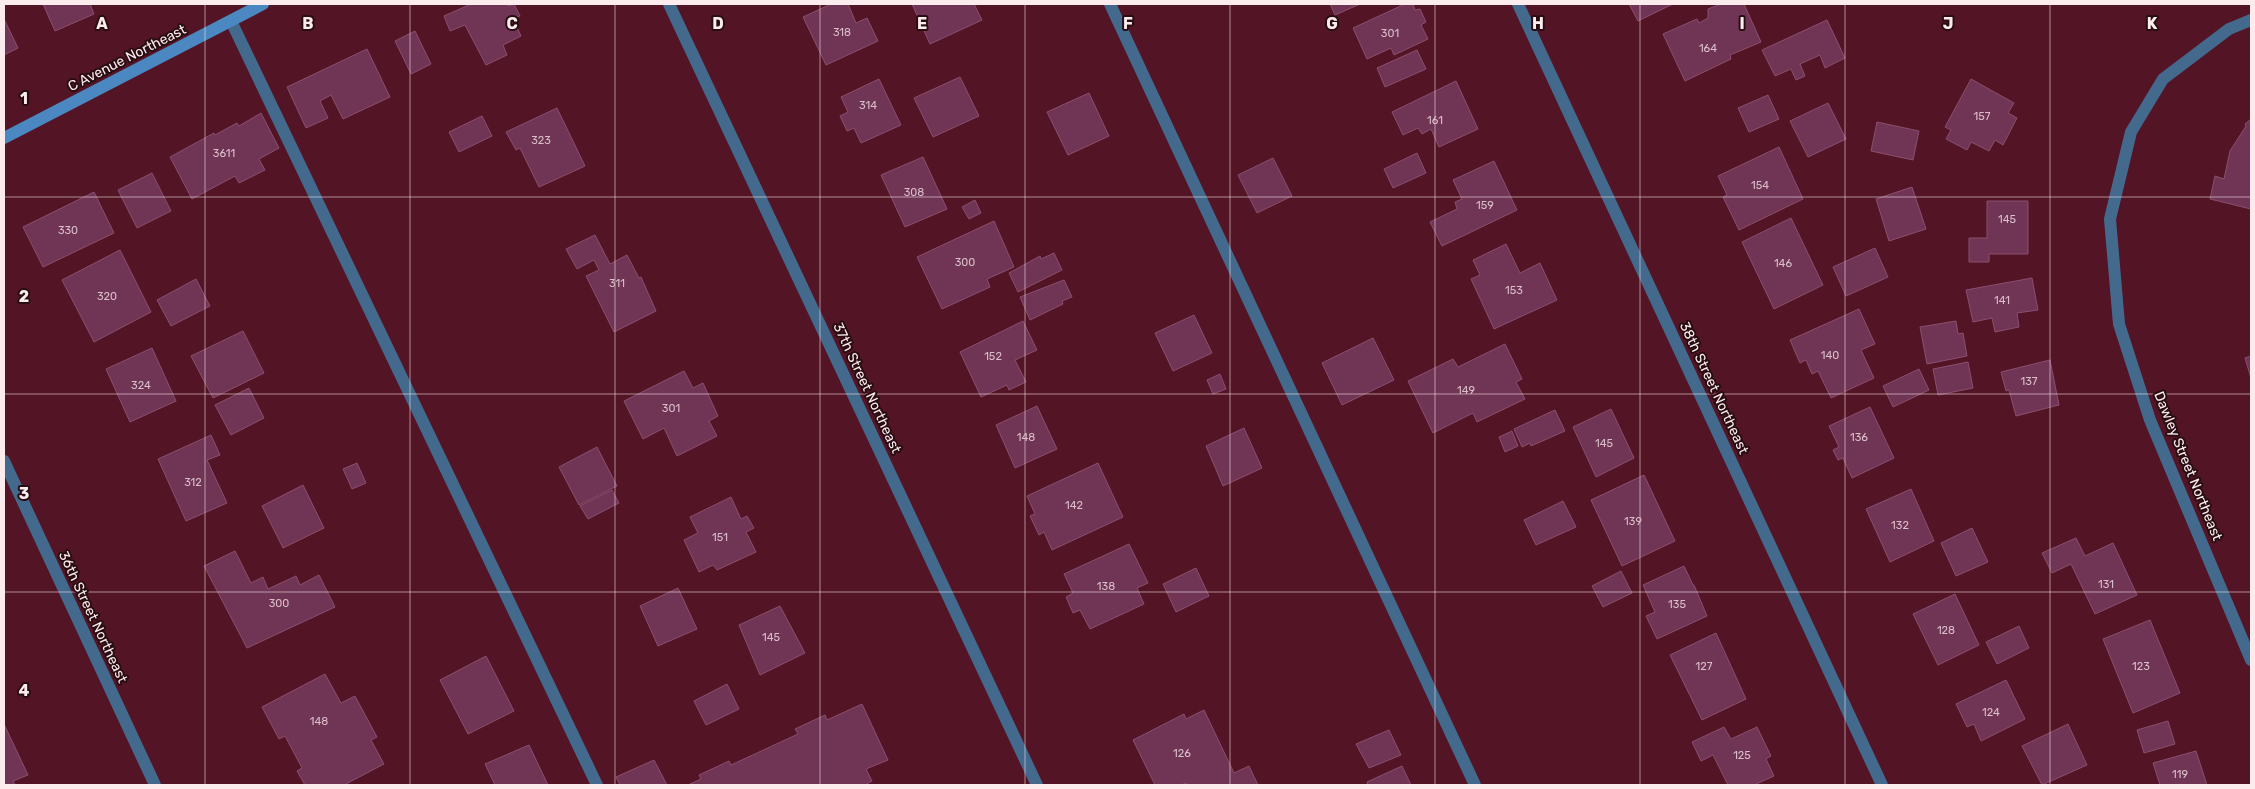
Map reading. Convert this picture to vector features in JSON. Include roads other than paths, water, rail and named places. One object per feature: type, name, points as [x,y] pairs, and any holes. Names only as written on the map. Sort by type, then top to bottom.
[{"type":"street","name":"C Avenue Northeast","points":[[4,138],[263,4]]},
{"type":"street","name":"37th Street Northeast","points":[[669,4],[1038,785]]},
{"type":"street","points":[[1110,4],[1475,785]]},
{"type":"street","name":"38th Street Northeast","points":[[1518,4],[1882,785]]},
{"type":"street","name":"Dawley Street Northeast","points":[[2251,20],[2229,29],[2163,79],[2131,132],[2110,219],[2119,324],[2150,420],[2251,660]]},
{"type":"street","points":[[231,21],[597,785]]},
{"type":"street","name":"36th Street Northeast","points":[[4,461],[155,785]]}]
